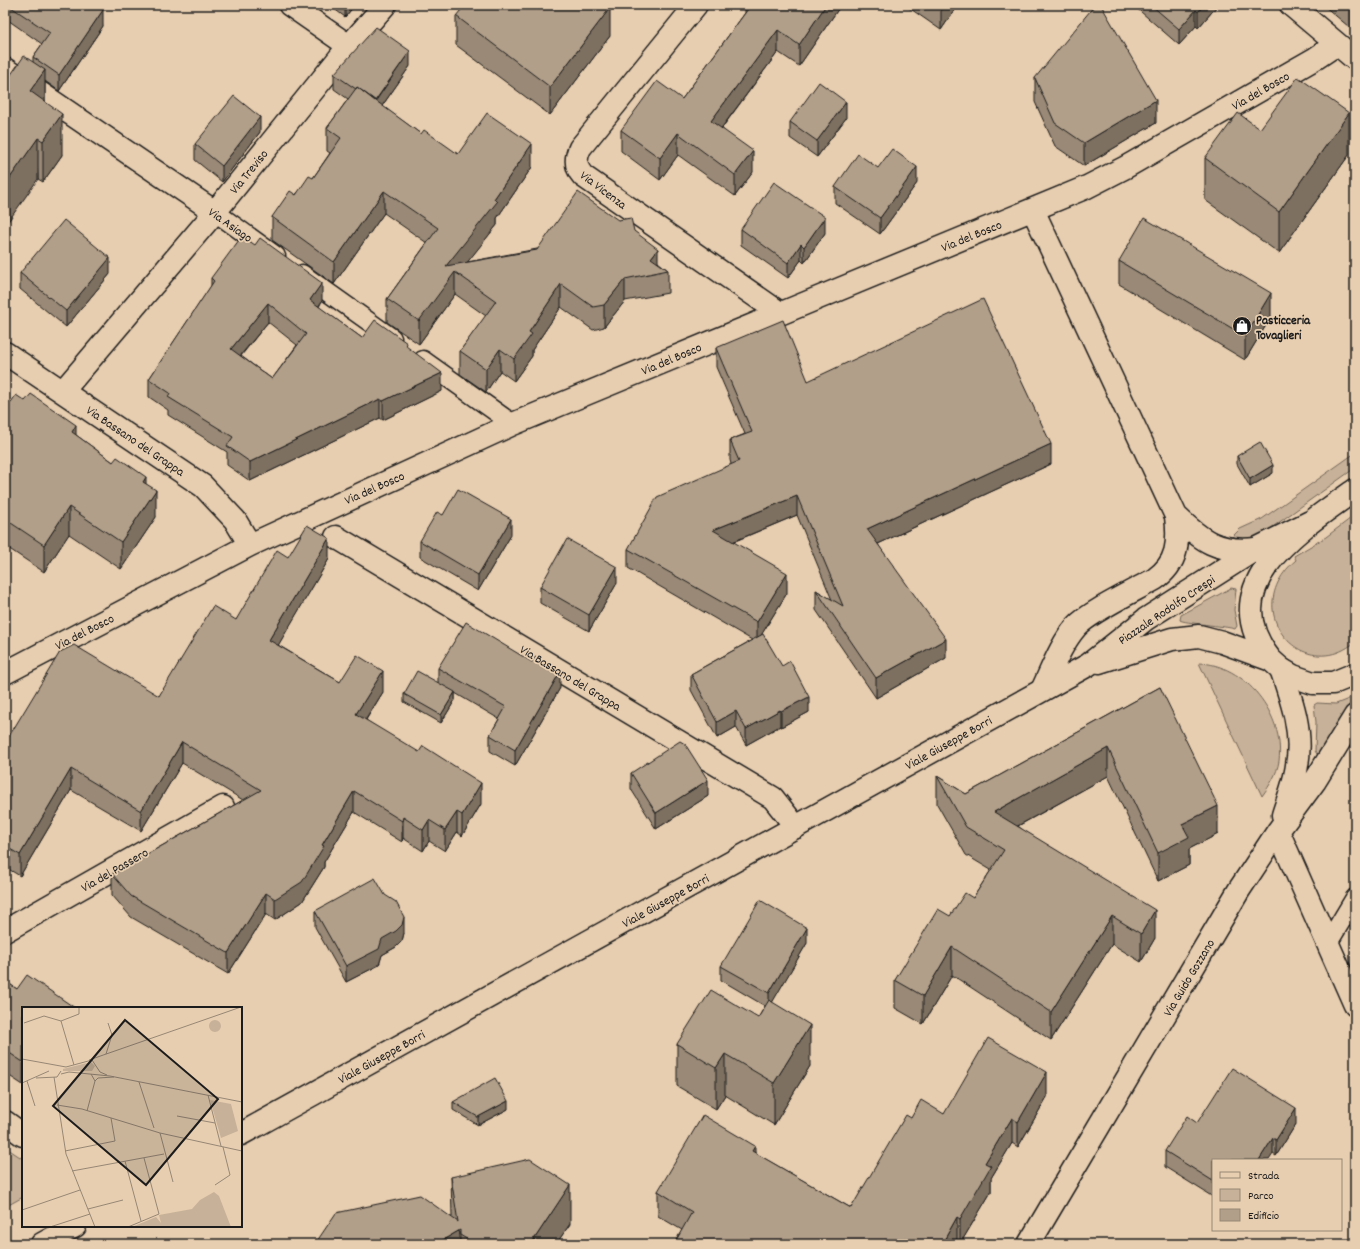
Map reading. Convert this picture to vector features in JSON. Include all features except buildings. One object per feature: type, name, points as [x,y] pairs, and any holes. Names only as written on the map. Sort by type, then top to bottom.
[{"type":"street","points":[[290,5],[349,46]]},
{"type":"street","name":"Via Treviso","points":[[63,391],[215,212],[349,46],[385,5]]},
{"type":"street","name":"Via Vicenza","points":[[696,5],[580,148],[577,155],[577,167],[583,176],[780,313]]},
{"type":"street","points":[[1291,5],[1355,59]]},
{"type":"street","name":"Via del Bosco","points":[[5,673],[250,545],[513,424],[1087,187],[1126,167],[1316,58],[1337,44]]},
{"type":"street","name":"Via Asiago","points":[[5,68],[215,212]]},
{"type":"street","points":[[1033,210],[1176,516],[1178,532],[1177,549],[1168,567],[1155,579],[1080,623],[1066,642],[1042,690]]},
{"type":"street","name":"Via Bassano del Grappa","points":[[5,353],[203,486],[235,520],[250,545]]},
{"type":"street","name":"Piazzale Rodolfo Crespi","points":[[1088,665],[1146,619],[1256,549],[1310,522],[1355,490]]},
{"type":"street","points":[[1176,516],[1196,535],[1213,545],[1234,551],[1256,549]]},
{"type":"street","name":"Piazzale Rodolfo Crespi","points":[[1278,831],[1294,778],[1299,743],[1297,720],[1276,665],[1262,649],[1253,630],[1251,608],[1259,576],[1268,563],[1310,522]]},
{"type":"street","name":"Via Bassano del Grappa","points":[[336,537],[773,798],[796,827]]},
{"type":"street","name":"Piazzale Rodolfo Crespi","points":[[1088,665],[1172,638],[1190,636],[1214,639],[1276,665],[1294,676],[1313,683],[1333,683],[1355,674]]},
{"type":"street","name":"Viale Giuseppe Borri","points":[[242,1133],[1088,665]]},
{"type":"street","name":"Via Guido Gozzano","points":[[1029,1244],[1235,897],[1278,831],[1315,781],[1355,716]]},
{"type":"street","name":"Via del Passero","points":[[5,931],[223,807]]},
{"type":"street","points":[[1278,831],[1355,1004]]},
{"type":"street","points":[[5,1122],[22,1134]]},
{"type":"street","points":[[42,1244],[73,1227]]},
{"type":"lane","name":"Via Asiago","points":[[215,212],[513,424]]},
{"type":"lane","points":[[1328,943],[1355,898]]},
{"type":"green space","points":[[1355,453],[1355,468],[1260,536],[1243,541],[1229,540],[1240,529],[1262,519]]},
{"type":"green space","points":[[1355,515],[1355,642],[1335,653],[1316,655],[1298,649],[1284,636],[1275,620],[1273,600],[1279,580],[1296,560],[1294,556],[1326,537]]},
{"type":"green space","points":[[1231,588],[1236,589],[1234,610],[1237,626],[1235,629],[1180,620],[1181,615]]},
{"type":"green space","points":[[1199,663],[1216,666],[1232,672],[1246,682],[1258,695],[1276,726],[1279,744],[1279,761],[1273,779],[1262,796]]},
{"type":"green space","points":[[1351,698],[1353,702],[1323,751],[1317,754],[1315,751],[1316,722],[1314,705],[1317,703],[1336,704]]},
{"type":"green space","points":[[5,1147],[22,1158],[22,1198],[5,1207]]},
{"type":"place","name":"Pasticceria Tovaglieri","points":[[1242,326]]}]
